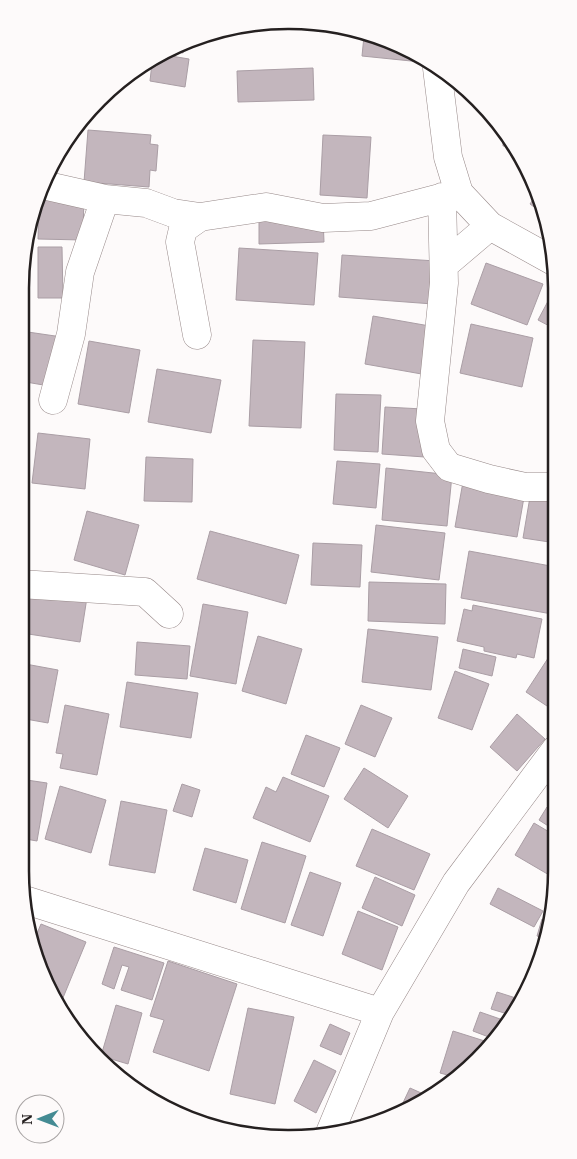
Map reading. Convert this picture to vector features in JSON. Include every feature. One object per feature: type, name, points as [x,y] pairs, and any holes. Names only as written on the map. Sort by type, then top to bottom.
[{"type":"street","points":[[439,77],[448,157],[450,195],[444,283],[430,421],[436,450],[449,467],[525,487],[548,486]]},
{"type":"street","points":[[50,187],[105,199],[146,203],[174,213],[200,217],[266,207],[323,218],[371,216],[450,195]]},
{"type":"street","points":[[450,195],[490,226],[546,257]]},
{"type":"street","points":[[53,400],[71,334],[80,272],[105,199]]},
{"type":"street","points":[[197,334],[180,242],[183,229],[200,217]]},
{"type":"street","points":[[444,265],[490,226]]},
{"type":"street","points":[[29,585],[145,592],[169,614]]},
{"type":"street","points":[[333,1126],[380,1012],[456,883],[548,760]]},
{"type":"street","points":[[31,902],[380,1012]]},
{"type":"building","points":[[364,40],[388,49],[413,61],[362,56]]},
{"type":"building","points":[[173,56],[189,59],[185,87],[150,81],[151,69],[159,64]]},
{"type":"building","points":[[313,68],[314,100],[238,102],[237,71]]},
{"type":"building","points":[[88,130],[151,135],[150,144],[158,145],[156,171],[150,170],[149,187],[84,182]]},
{"type":"building","points":[[323,135],[371,137],[367,198],[320,195]]},
{"type":"building","points":[[49,189],[84,190],[83,240],[38,239],[39,219]]},
{"type":"building","points":[[323,218],[324,242],[259,244],[259,219]]},
{"type":"building","points":[[38,247],[62,247],[63,298],[38,298]]},
{"type":"building","points":[[239,248],[318,253],[314,305],[236,300]]},
{"type":"building","points":[[342,255],[436,261],[433,304],[339,297]]},
{"type":"building","points":[[486,263],[543,284],[527,325],[471,304]]},
{"type":"building","points":[[548,301],[548,325],[538,320]]},
{"type":"building","points":[[373,316],[441,328],[433,376],[365,364]]},
{"type":"building","points":[[471,324],[533,338],[522,387],[460,373]]},
{"type":"building","points":[[29,332],[62,337],[55,387],[29,383]]},
{"type":"building","points":[[253,340],[305,342],[301,428],[249,426]]},
{"type":"building","points":[[89,341],[140,350],[129,413],[78,404]]},
{"type":"building","points":[[157,369],[221,380],[211,433],[148,422]]},
{"type":"building","points":[[336,394],[381,395],[378,452],[334,450]]},
{"type":"building","points":[[385,407],[442,410],[439,458],[382,454]]},
{"type":"building","points":[[38,433],[90,439],[85,489],[32,483]]},
{"type":"building","points":[[146,457],[193,459],[192,502],[144,501]]},
{"type":"building","points":[[337,461],[380,464],[376,508],[333,504]]},
{"type":"building","points":[[386,468],[452,475],[447,526],[382,520]]},
{"type":"building","points":[[464,476],[526,486],[517,537],[455,527]]},
{"type":"building","points":[[531,491],[548,494],[548,542],[523,538]]},
{"type":"building","points":[[87,511],[139,525],[125,575],[74,560]]},
{"type":"building","points":[[376,525],[445,533],[439,580],[371,572]]},
{"type":"building","points":[[210,531],[299,555],[286,604],[197,579]]},
{"type":"building","points":[[313,543],[362,545],[360,587],[311,585]]},
{"type":"building","points":[[469,551],[548,566],[548,613],[461,598]]},
{"type":"building","points":[[30,582],[88,591],[80,642],[29,634]]},
{"type":"building","points":[[369,582],[446,584],[445,624],[368,621]]},
{"type":"building","points":[[203,604],[248,612],[236,684],[190,676]]},
{"type":"building","points":[[473,605],[542,619],[534,658],[517,654],[516,658],[484,651],[484,647],[457,641],[464,609],[472,611]]},
{"type":"building","points":[[368,629],[438,637],[431,690],[362,682]]},
{"type":"building","points":[[258,636],[302,649],[286,704],[242,691]]},
{"type":"building","points":[[137,642],[190,646],[187,679],[135,675]]},
{"type":"building","points":[[463,649],[496,657],[492,676],[459,668]]},
{"type":"building","points":[[548,658],[548,707],[526,692]]},
{"type":"building","points":[[29,665],[58,670],[48,723],[29,720]]},
{"type":"building","points":[[455,671],[489,684],[472,730],[438,718]]},
{"type":"building","points":[[127,682],[198,693],[191,738],[120,727]]},
{"type":"building","points":[[65,705],[109,714],[97,775],[60,768],[63,754],[56,753]]},
{"type":"building","points":[[361,705],[392,718],[375,757],[345,744]]},
{"type":"building","points":[[517,714],[545,739],[517,771],[490,747]]},
{"type":"building","points":[[306,735],[340,748],[324,787],[291,774]]},
{"type":"building","points":[[364,768],[408,796],[388,828],[344,799]]},
{"type":"building","points":[[283,777],[329,796],[310,842],[253,818],[266,787],[276,792]]},
{"type":"building","points":[[29,780],[47,783],[37,841],[29,840]]},
{"type":"building","points":[[182,784],[200,790],[192,817],[173,811]]},
{"type":"building","points":[[60,786],[106,800],[91,853],[45,839]]},
{"type":"building","points":[[121,801],[167,810],[155,873],[109,865]]},
{"type":"building","points":[[547,807],[548,808],[548,826],[539,820]]},
{"type":"building","points":[[534,823],[548,831],[548,874],[515,855]]},
{"type":"building","points":[[372,829],[430,854],[414,890],[356,866]]},
{"type":"building","points":[[262,842],[306,856],[285,923],[241,909]]},
{"type":"building","points":[[205,848],[248,860],[236,903],[193,890]]},
{"type":"building","points":[[310,872],[341,883],[323,936],[291,925]]},
{"type":"building","points":[[375,877],[415,895],[402,926],[362,908]]},
{"type":"building","points":[[498,888],[543,911],[534,927],[490,904]]},
{"type":"building","points":[[358,911],[398,927],[382,970],[342,954]]},
{"type":"building","points":[[542,919],[543,919],[539,937],[537,936]]},
{"type":"building","points":[[41,924],[86,942],[63,998],[49,970],[37,933]]},
{"type":"building","points":[[114,947],[164,963],[152,1000],[121,990],[129,967],[122,965],[114,989],[102,984]]},
{"type":"building","points":[[168,961],[237,984],[209,1071],[153,1052],[164,1020],[150,1016]]},
{"type":"building","points":[[497,992],[514,998],[505,1013],[491,1009]]},
{"type":"building","points":[[116,1005],[142,1013],[128,1064],[110,1059],[102,1051]]},
{"type":"building","points":[[248,1008],[294,1017],[275,1104],[230,1094]]},
{"type":"building","points":[[480,1012],[501,1019],[488,1037],[473,1031]]},
{"type":"building","points":[[330,1024],[350,1033],[341,1055],[320,1046]]},
{"type":"building","points":[[453,1031],[485,1041],[449,1075],[440,1073]]},
{"type":"building","points":[[314,1060],[336,1071],[316,1113],[294,1101]]},
{"type":"building","points":[[410,1088],[421,1093],[418,1095],[403,1103]]}]
